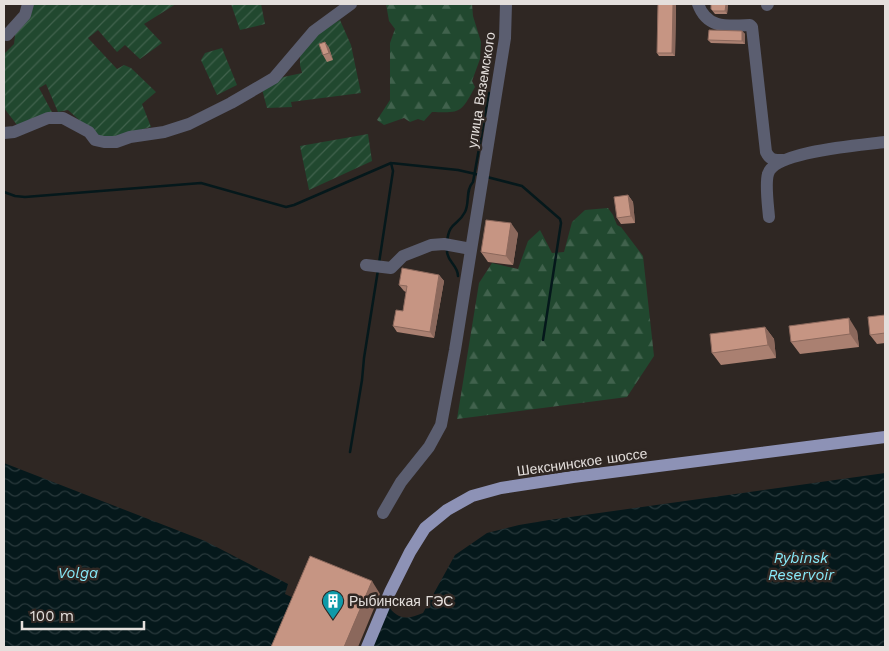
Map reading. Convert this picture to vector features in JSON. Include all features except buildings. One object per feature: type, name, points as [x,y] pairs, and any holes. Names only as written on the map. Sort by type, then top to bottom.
[{"type":"main road","name":"Шекснинское шоссе","points":[[367,647],[390,592],[410,552],[426,528],[447,510],[472,496],[501,488],[573,477],[885,437]]},
{"type":"street","points":[[7,35],[24,15],[28,4]]},
{"type":"street","points":[[4,133],[14,132],[48,118],[63,118],[89,132],[95,140],[116,142],[164,132],[189,124],[274,78],[314,31],[351,4]]},
{"type":"street","name":"улица Вяземского","points":[[383,513],[401,482],[428,447],[441,426],[505,38],[506,4]]},
{"type":"street","points":[[698,4],[704,17],[712,23],[750,25],[752,27],[766,152],[769,158],[782,160]]},
{"type":"street","points":[[769,217],[768,173],[773,165],[782,160],[809,153],[885,142]]},
{"type":"street","points":[[366,265],[391,268],[403,256],[435,244],[471,248]]},
{"type":"green space","points":[[31,4],[176,4],[144,24],[162,43],[140,59],[125,45],[117,52],[98,30],[88,38],[117,69],[124,65],[131,68],[156,92],[142,104],[151,127],[110,138],[97,136],[68,110],[58,112],[46,84],[39,88],[53,114],[17,125],[4,108],[4,54],[14,44],[16,26]]},
{"type":"green space","points":[[231,4],[261,4],[265,24],[240,30]]},
{"type":"green space","points":[[386,4],[472,4],[473,16],[481,42],[480,59],[472,81],[475,87],[463,107],[459,110],[432,112],[424,121],[418,119],[410,122],[404,118],[384,125],[377,120],[390,100],[390,43],[395,29],[389,21]]},
{"type":"green space","points":[[340,20],[351,45],[361,93],[291,102],[292,107],[267,108],[262,89],[279,78],[302,73],[300,53],[319,32]]},
{"type":"green space","points":[[222,48],[237,85],[217,95],[201,60],[205,53]]},
{"type":"green space","points":[[368,134],[372,161],[309,190],[300,146]]},
{"type":"green space","points":[[608,208],[617,225],[621,227],[643,256],[654,356],[627,397],[457,419],[479,283],[492,263],[518,269],[528,241],[540,230],[552,253],[564,252],[572,222],[585,210]]},
{"type":"water","name":"Volga","points":[[4,463],[205,541],[288,584],[285,594],[298,600],[279,647],[4,647]]},
{"type":"water","name":"Rybinsk Reservoir","points":[[885,473],[885,647],[361,647],[387,604],[395,613],[403,617],[412,617],[423,613],[455,555],[487,533],[549,520]]},
{"type":"waterway","points":[[447,242],[450,230],[465,212],[469,189],[473,182],[489,93]]},
{"type":"waterway","points":[[4,192],[25,197],[201,183],[286,207],[391,163],[458,170],[480,175]]},
{"type":"waterway","points":[[379,263],[393,171],[391,163]]},
{"type":"waterway","points":[[487,177],[522,186],[560,219],[561,223],[543,340]]},
{"type":"waterway","points":[[447,250],[448,257],[458,276]]},
{"type":"waterway","points":[[350,452],[378,270]]},
{"type":"place","name":"Рыбинская ГЭС","points":[[333,620]]}]
